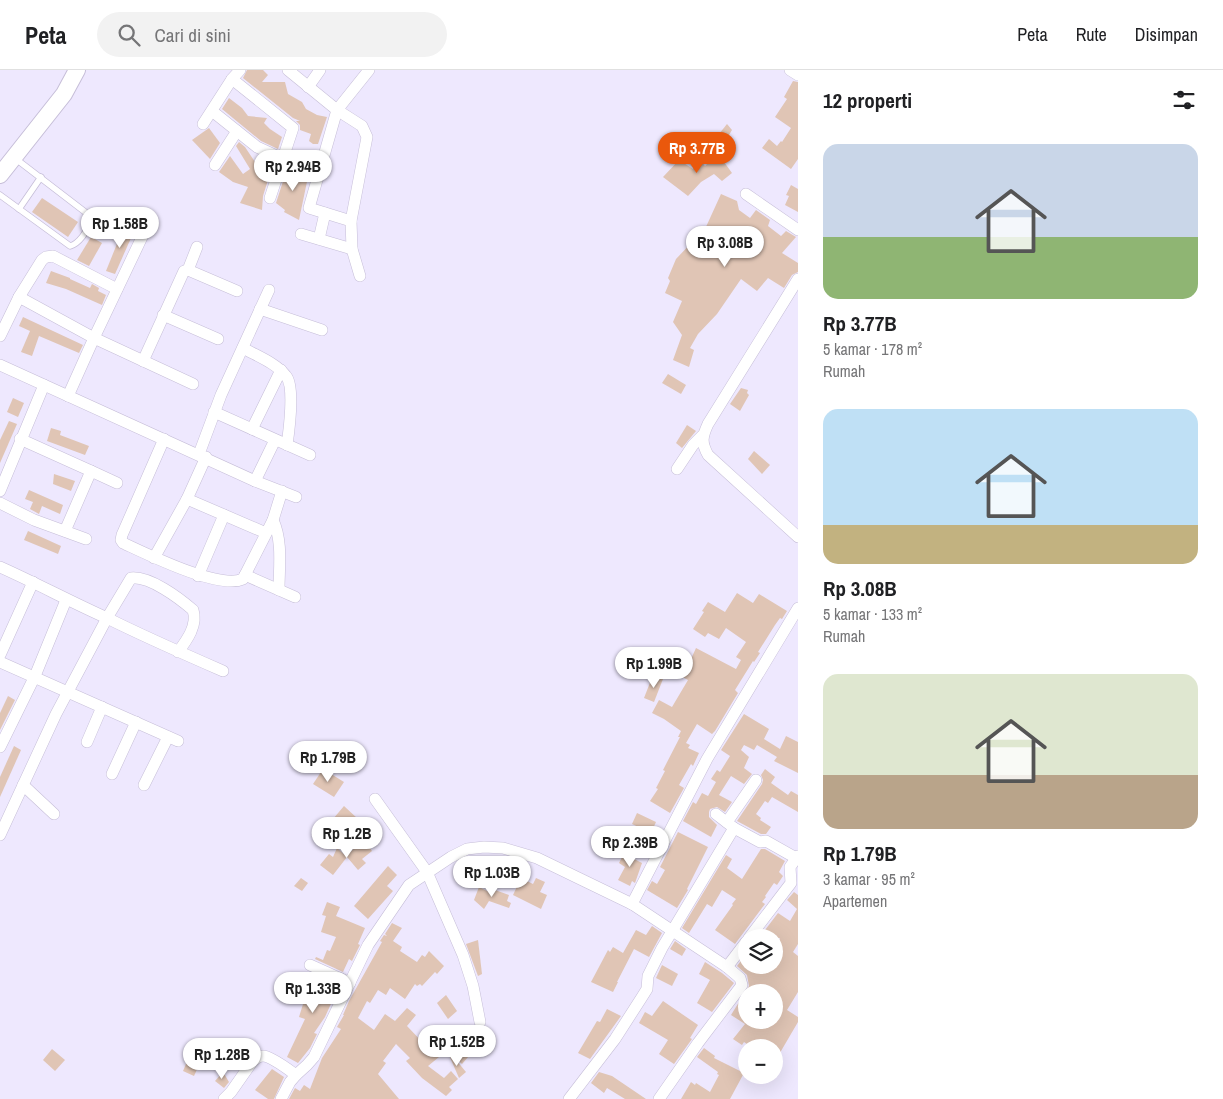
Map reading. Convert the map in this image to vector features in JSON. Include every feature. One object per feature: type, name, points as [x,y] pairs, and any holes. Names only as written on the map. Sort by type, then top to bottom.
[{"type":"main road","points":[[0,175],[64,94],[77,70]]},
{"type":"street","points":[[288,70],[337,110],[362,126],[367,137],[351,221],[352,249],[360,276]]},
{"type":"street","points":[[308,87],[320,70]]},
{"type":"street","points":[[351,221],[310,208],[337,110],[374,71]]},
{"type":"street","points":[[203,124],[236,74],[293,128],[270,198]]},
{"type":"street","points":[[212,110],[257,147],[283,158]]},
{"type":"street","points":[[215,165],[238,131]]},
{"type":"street","points":[[746,194],[798,230]]},
{"type":"street","points":[[319,239],[325,213]]},
{"type":"street","points":[[301,234],[352,249]]},
{"type":"street","points":[[68,396],[143,235]]},
{"type":"street","points":[[143,361],[181,275],[184,271],[188,270],[197,247]]},
{"type":"street","points":[[0,336],[19,297],[42,260],[46,257],[53,256],[117,289]]},
{"type":"street","points":[[188,270],[237,291]]},
{"type":"street","points":[[677,469],[693,446],[703,436],[708,424],[798,279]]},
{"type":"street","points":[[154,558],[187,499],[202,456],[214,412],[268,290]]},
{"type":"street","points":[[19,297],[94,338],[193,384]]},
{"type":"street","points":[[260,309],[322,330]]},
{"type":"street","points":[[163,315],[218,339]]},
{"type":"street","points":[[243,348],[281,370],[290,382],[287,445]]},
{"type":"street","points":[[0,365],[255,481],[296,497]]},
{"type":"street","points":[[252,429],[281,370]]},
{"type":"street","points":[[0,491],[44,385]]},
{"type":"street","points":[[214,412],[310,455]]},
{"type":"street","points":[[703,436],[703,446],[708,455],[798,537]]},
{"type":"street","points":[[164,438],[121,540],[123,543],[154,558],[198,576],[233,581],[241,580],[273,520],[282,491]]},
{"type":"street","points":[[20,439],[117,483]]},
{"type":"street","points":[[255,481],[275,440]]},
{"type":"street","points":[[65,531],[91,471]]},
{"type":"street","points":[[187,499],[266,533]]},
{"type":"street","points":[[0,503],[34,520],[86,539]]},
{"type":"street","points":[[198,576],[224,515]]},
{"type":"street","points":[[273,520],[278,531],[279,541],[279,590]]},
{"type":"street","points":[[0,567],[66,600],[223,671]]},
{"type":"street","points":[[245,574],[295,598]]},
{"type":"street","points":[[1,828],[68,692],[107,618],[131,578],[139,578],[155,585],[176,596],[193,610],[194,622],[186,641],[178,652]]},
{"type":"street","points":[[0,655],[33,582]]},
{"type":"street","points":[[0,746],[34,676],[66,600]]},
{"type":"street","points":[[632,904],[707,759],[798,608]]},
{"type":"street","points":[[0,662],[173,739],[144,785]]},
{"type":"street","points":[[87,742],[102,707]]},
{"type":"street","points":[[112,774],[136,722]]},
{"type":"street","points":[[569,1099],[615,1039],[647,989],[648,976],[662,948],[756,780]]},
{"type":"street","points":[[23,785],[54,814]]},
{"type":"street","points":[[375,799],[425,874],[463,955],[473,986],[480,1022]]},
{"type":"street","points":[[716,814],[761,842],[766,840],[797,857],[790,867],[791,883],[757,929]]},
{"type":"street","points":[[281,1099],[296,1075],[314,1056],[368,945],[408,885],[451,857],[467,850],[484,847],[503,848],[524,853],[632,904],[727,967],[740,978],[742,985],[659,1099]]},
{"type":"street","points":[[727,967],[738,953]]},
{"type":"street","points":[[310,965],[350,983]]},
{"type":"street","points":[[228,1098],[252,1062],[263,1056],[269,1057],[296,1075]]},
{"type":"lane","points":[[0,195],[70,246],[76,244],[90,226],[89,215],[14,158]]},
{"type":"lane","points":[[19,209],[41,177]]},
{"type":"building","points":[[247,70],[263,70],[268,75],[262,82],[285,82],[288,94],[302,102],[306,109],[317,115],[327,117],[318,144],[313,144],[309,141],[311,134],[300,130],[300,125],[296,121],[300,121],[293,118],[243,78]]},
{"type":"building","points":[[793,81],[798,82],[798,159],[791,169],[762,148],[769,139],[777,146],[791,128],[775,117],[787,99],[784,97]]},
{"type":"building","points":[[229,98],[242,108],[248,116],[267,118],[264,123],[282,137],[278,149],[261,141],[222,109]]},
{"type":"building","points":[[727,124],[732,130],[726,140],[719,134]]},
{"type":"building","points":[[209,128],[220,143],[210,159],[192,140]]},
{"type":"building","points":[[239,142],[245,147],[257,165],[272,167],[263,196],[262,210],[240,203],[248,187],[233,182],[219,172],[230,156],[243,174],[250,169],[236,146]]},
{"type":"building","points":[[293,151],[307,154],[303,168],[290,162]]},
{"type":"building","points":[[719,153],[725,158],[724,162],[732,173],[722,181],[714,174],[701,182],[688,196],[663,177],[679,160],[693,169],[699,159],[705,166]]},
{"type":"building","points":[[287,169],[309,172],[299,220],[284,212],[285,210],[276,203]]},
{"type":"building","points":[[791,185],[798,189],[798,212],[785,205],[789,196],[786,195]]},
{"type":"building","points":[[721,194],[737,201],[739,210],[750,218],[756,210],[770,220],[768,226],[781,236],[786,231],[796,237],[782,253],[798,263],[798,272],[792,275],[784,288],[768,278],[757,291],[741,279],[717,314],[698,334],[690,348],[694,350],[689,367],[673,360],[682,335],[673,322],[682,301],[665,293],[670,281],[668,278],[676,259],[695,239],[700,240]]},
{"type":"building","points":[[42,198],[78,222],[68,237],[32,212]]},
{"type":"building","points":[[125,224],[135,229],[115,274],[106,271]]},
{"type":"building","points":[[91,237],[102,243],[89,266],[77,260]]},
{"type":"building","points":[[51,271],[90,288],[92,284],[99,288],[98,291],[106,295],[102,305],[66,289],[46,283]]},
{"type":"building","points":[[23,317],[83,345],[79,353],[39,336],[32,356],[21,352],[30,331],[19,326]]},
{"type":"building","points":[[668,374],[686,385],[681,394],[662,383]]},
{"type":"building","points":[[741,388],[748,390],[747,393],[749,395],[740,411],[730,404]]},
{"type":"building","points":[[13,398],[24,403],[18,417],[7,412]]},
{"type":"building","points":[[9,421],[17,424],[0,463],[0,440]]},
{"type":"building","points":[[687,425],[696,431],[682,448],[676,443]]},
{"type":"building","points":[[51,428],[61,431],[60,435],[89,446],[85,455],[47,441]]},
{"type":"building","points":[[754,451],[770,465],[762,474],[748,459]]},
{"type":"building","points":[[54,474],[75,481],[71,491],[53,484]]},
{"type":"building","points":[[29,490],[63,505],[60,514],[42,506],[39,514],[30,509],[33,502],[25,499]]},
{"type":"building","points":[[28,531],[61,546],[58,554],[24,540]]},
{"type":"building","points":[[737,593],[753,603],[759,594],[787,611],[775,625],[758,652],[760,653],[735,690],[738,693],[715,731],[712,734],[697,724],[686,743],[690,745],[688,748],[699,753],[693,766],[691,764],[679,785],[684,788],[670,813],[650,801],[658,789],[656,788],[665,771],[663,770],[680,737],[678,737],[681,731],[652,713],[659,700],[672,707],[688,680],[673,672],[683,655],[691,659],[696,648],[736,669],[741,660],[736,657],[746,642],[726,628],[719,639],[708,633],[705,637],[693,629],[708,602],[725,612]]},
{"type":"building","points":[[653,675],[663,679],[654,702],[644,698]]},
{"type":"building","points":[[8,696],[15,700],[0,730],[0,713]]},
{"type":"building","points":[[744,714],[769,729],[764,739],[780,749],[786,736],[798,742],[798,773],[774,761],[777,757],[757,745],[754,750],[744,745],[741,750],[749,757],[744,768],[752,774],[744,784],[731,776],[719,795],[732,802],[725,812],[717,807],[710,809],[709,812],[709,817],[717,825],[711,837],[683,821],[693,802],[696,804],[702,793],[708,796],[716,782],[711,779],[717,770],[720,772],[730,756],[721,750]]},
{"type":"building","points":[[14,746],[21,750],[0,797],[0,777]]},
{"type":"building","points":[[323,769],[344,782],[334,797],[313,784]]},
{"type":"building","points":[[765,769],[775,777],[771,783],[788,795],[791,791],[798,795],[798,812],[772,797],[768,803],[765,801],[756,814],[761,818],[760,820],[771,827],[766,834],[761,834],[737,821],[762,784],[761,775]]},
{"type":"building","points":[[344,806],[358,819],[345,833],[333,819]]},
{"type":"building","points":[[637,813],[656,822],[651,833],[632,824]]},
{"type":"building","points":[[678,832],[708,847],[688,890],[677,908],[647,890],[652,881],[657,884],[665,870],[660,867]]},
{"type":"building","points":[[360,843],[362,846],[366,843],[372,851],[362,859],[366,863],[358,870],[347,857],[333,875],[320,865],[329,854],[333,857],[337,848],[346,856]]},
{"type":"building","points":[[626,849],[636,854],[634,859],[642,863],[635,883],[632,881],[630,886],[618,880],[625,867],[619,863]]},
{"type":"building","points":[[761,849],[765,849],[785,861],[779,872],[783,876],[777,885],[774,883],[762,902],[765,904],[746,929],[738,929],[738,940],[735,944],[715,930],[736,899],[722,890],[712,907],[707,904],[689,933],[682,928],[726,855],[732,859],[727,868],[742,879]]},
{"type":"building","points":[[388,866],[397,875],[387,886],[393,891],[368,919],[354,906]]},
{"type":"building","points":[[301,878],[308,883],[302,891],[294,886]]},
{"type":"building","points":[[521,878],[533,884],[536,878],[545,882],[540,892],[547,895],[541,909],[513,895]]},
{"type":"building","points":[[479,887],[493,894],[495,890],[509,895],[507,901],[511,903],[509,908],[489,901],[484,909],[474,900]]},
{"type":"building","points":[[794,892],[798,895],[798,944],[793,952],[798,956],[798,992],[787,1010],[798,1017],[798,1022],[783,1048],[783,1039],[738,1039],[738,1042],[733,1039],[741,1029],[783,1029],[783,984],[749,984],[746,974],[783,974],[783,929],[766,929],[778,913],[790,921],[797,909],[787,900]]},
{"type":"building","points":[[327,902],[340,907],[336,916],[365,928],[358,944],[360,945],[352,961],[349,959],[343,972],[315,959],[316,957],[323,960],[327,950],[330,951],[336,937],[321,932],[326,916],[322,915]]},
{"type":"building","points":[[392,923],[402,928],[393,941],[402,947],[400,951],[417,962],[422,955],[425,957],[429,951],[444,966],[437,974],[435,972],[422,986],[415,984],[405,999],[390,988],[386,995],[378,990],[370,1003],[367,1001],[358,1018],[374,1030],[385,1014],[395,1021],[407,1008],[416,1015],[407,1026],[426,1046],[428,1044],[439,1057],[428,1066],[444,1078],[451,1071],[458,1079],[449,1087],[452,1090],[446,1096],[422,1078],[406,1061],[410,1058],[396,1044],[383,1061],[386,1063],[378,1074],[399,1099],[289,1099],[295,1088],[300,1091],[304,1085],[310,1089],[322,1058],[341,1029],[337,1027],[349,1001],[382,942],[380,941],[384,935],[387,936],[385,934]]},
{"type":"building","points":[[652,926],[662,933],[649,957],[634,949],[613,992],[591,982],[608,950],[610,952],[613,947],[623,953],[636,930],[646,935]]},
{"type":"building","points":[[478,940],[482,974],[478,976],[466,944]]},
{"type":"building","points":[[675,941],[686,949],[682,956],[670,949]]},
{"type":"building","points":[[705,962],[734,983],[712,1012],[697,1003],[710,980],[699,974]]},
{"type":"building","points":[[662,965],[678,974],[672,986],[656,978]]},
{"type":"building","points":[[309,973],[339,986],[325,1017],[314,1033],[317,1034],[310,1048],[298,1063],[287,1057],[305,1019],[299,1017],[304,1001],[312,1004],[303,975],[308,976]]},
{"type":"building","points":[[446,995],[457,1011],[448,1019],[437,1003]]},
{"type":"building","points":[[663,1001],[698,1025],[690,1038],[692,1039],[674,1064],[659,1054],[668,1040],[639,1023],[645,1012],[652,1016]]},
{"type":"building","points":[[738,1004],[738,1020],[731,1015]]},
{"type":"building","points":[[607,1009],[621,1016],[590,1059],[578,1053],[597,1021],[600,1022]]},
{"type":"building","points":[[452,1037],[469,1056],[462,1064],[447,1050],[443,1041]]},
{"type":"building","points":[[704,1048],[715,1056],[714,1058],[738,1070],[738,1084],[730,1099],[681,1099],[691,1082],[710,1092],[719,1075],[717,1074],[718,1072],[697,1057]]},
{"type":"building","points":[[52,1049],[65,1060],[55,1071],[43,1060]]},
{"type":"building","points":[[192,1050],[203,1056],[194,1076],[183,1071]]},
{"type":"building","points":[[451,1054],[466,1072],[459,1078],[449,1055]]},
{"type":"building","points":[[272,1069],[284,1077],[274,1099],[268,1099],[255,1090]]},
{"type":"building","points":[[223,1072],[229,1082],[224,1088],[215,1081]]},
{"type":"building","points":[[599,1072],[612,1076],[646,1099],[625,1099],[607,1088],[604,1093],[591,1083]]}]
